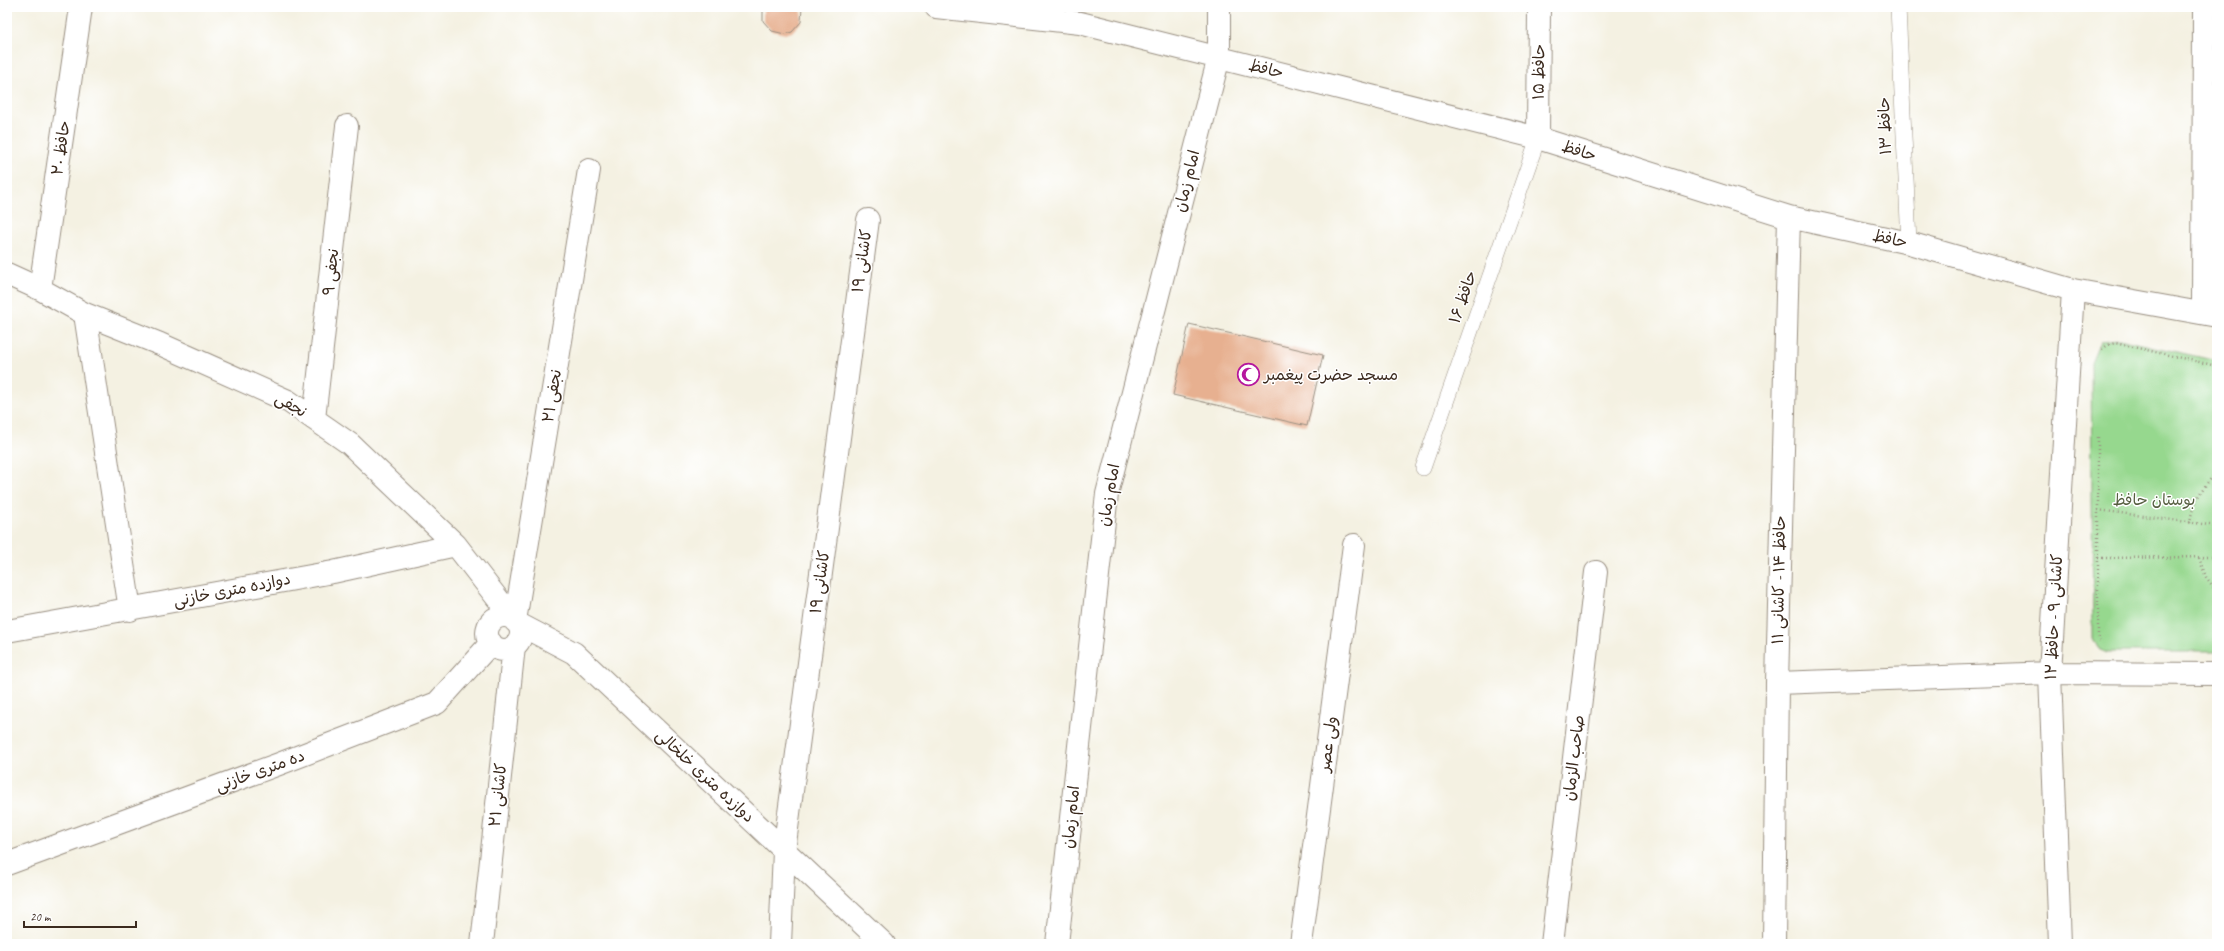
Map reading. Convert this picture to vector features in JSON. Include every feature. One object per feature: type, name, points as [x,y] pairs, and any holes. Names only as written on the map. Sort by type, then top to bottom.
[{"type":"street","name":"حافظ ۲۰","points":[[40,289],[81,7]]},
{"type":"street","name":"حافظ","points":[[936,7],[1080,23],[1538,138],[1788,217],[1909,243],[2073,290],[2210,314]]},
{"type":"street","name":"امام زمان","points":[[1057,944],[1107,494],[1219,57],[1219,7]]},
{"type":"street","name":"حافظ ۱۵","points":[[1538,138],[1540,7]]},
{"type":"street","points":[[2204,7],[2210,314]]},
{"type":"street","name":"نجفی ۹","points":[[314,419],[347,126]]},
{"type":"street","name":"نجفی ۲۱","points":[[515,622],[589,170]]},
{"type":"street","name":"حافظ ۱۴ - کاشانی ۱۱","points":[[1774,944],[1777,684],[1788,217]]},
{"type":"street","name":"کاشانی ۱۹","points":[[780,944],[784,851],[868,220]]},
{"type":"street","name":"نجفی","points":[[7,274],[40,289],[85,314],[160,344],[288,401],[350,444],[456,545],[515,622]]},
{"type":"street","name":"کاشانی ۹ - حافظ ۱۲","points":[[2060,944],[2050,673],[2073,290]]},
{"type":"street","points":[[85,314],[130,610]]},
{"type":"street","name":"دوازده متری خازنی","points":[[7,631],[130,610],[333,572],[456,545]]},
{"type":"street","name":"ولی عصر","points":[[1301,944],[1354,545]]},
{"type":"street","name":"صاحب الزمان","points":[[1552,944],[1596,572]]},
{"type":"street","points":[[504,616],[515,622],[520,628],[520,638],[514,646],[499,650],[490,643],[487,632],[492,621],[504,616]]},
{"type":"street","name":"دوازده متری خلخالی","points":[[515,622],[574,653],[884,944]]},
{"type":"street","name":"ده متری خازنی","points":[[7,864],[279,764],[437,703],[490,643]]},
{"type":"street","name":"کاشانی ۲۱","points":[[482,944],[514,646]]},
{"type":"street","points":[[1777,684],[2050,673],[2217,674]]},
{"type":"lane","name":"حافظ ۱۳","points":[[1898,7],[1909,243]]},
{"type":"lane","name":"حافظ ۱۶","points":[[1423,468],[1538,138]]},
{"type":"path","points":[[2099,354],[2108,344],[2116,343],[2217,366]]},
{"type":"path","points":[[2098,434],[2098,635],[2102,644]]},
{"type":"path","points":[[2190,523],[2191,512],[2199,494],[2217,472]]},
{"type":"path","points":[[2098,510],[2217,526]]},
{"type":"path","points":[[2098,558],[2217,557]]},
{"type":"path","points":[[2199,558],[2206,577],[2217,592]]},
{"type":"green space","name":"بوستان حافظ","points":[[2119,339],[2217,361],[2217,652],[2107,652],[2098,648],[2093,638],[2091,362],[2100,341]]},
{"type":"building","points":[[763,7],[802,7],[801,22],[792,32],[785,34],[772,31],[763,21]]},
{"type":"building","name":"مسجد حضرت پیغمبر","points":[[1189,324],[1323,355],[1307,426],[1173,395]]},
{"type":"place","name":"مسجد حضرت پیغمبر","points":[[1248,375]]}]
